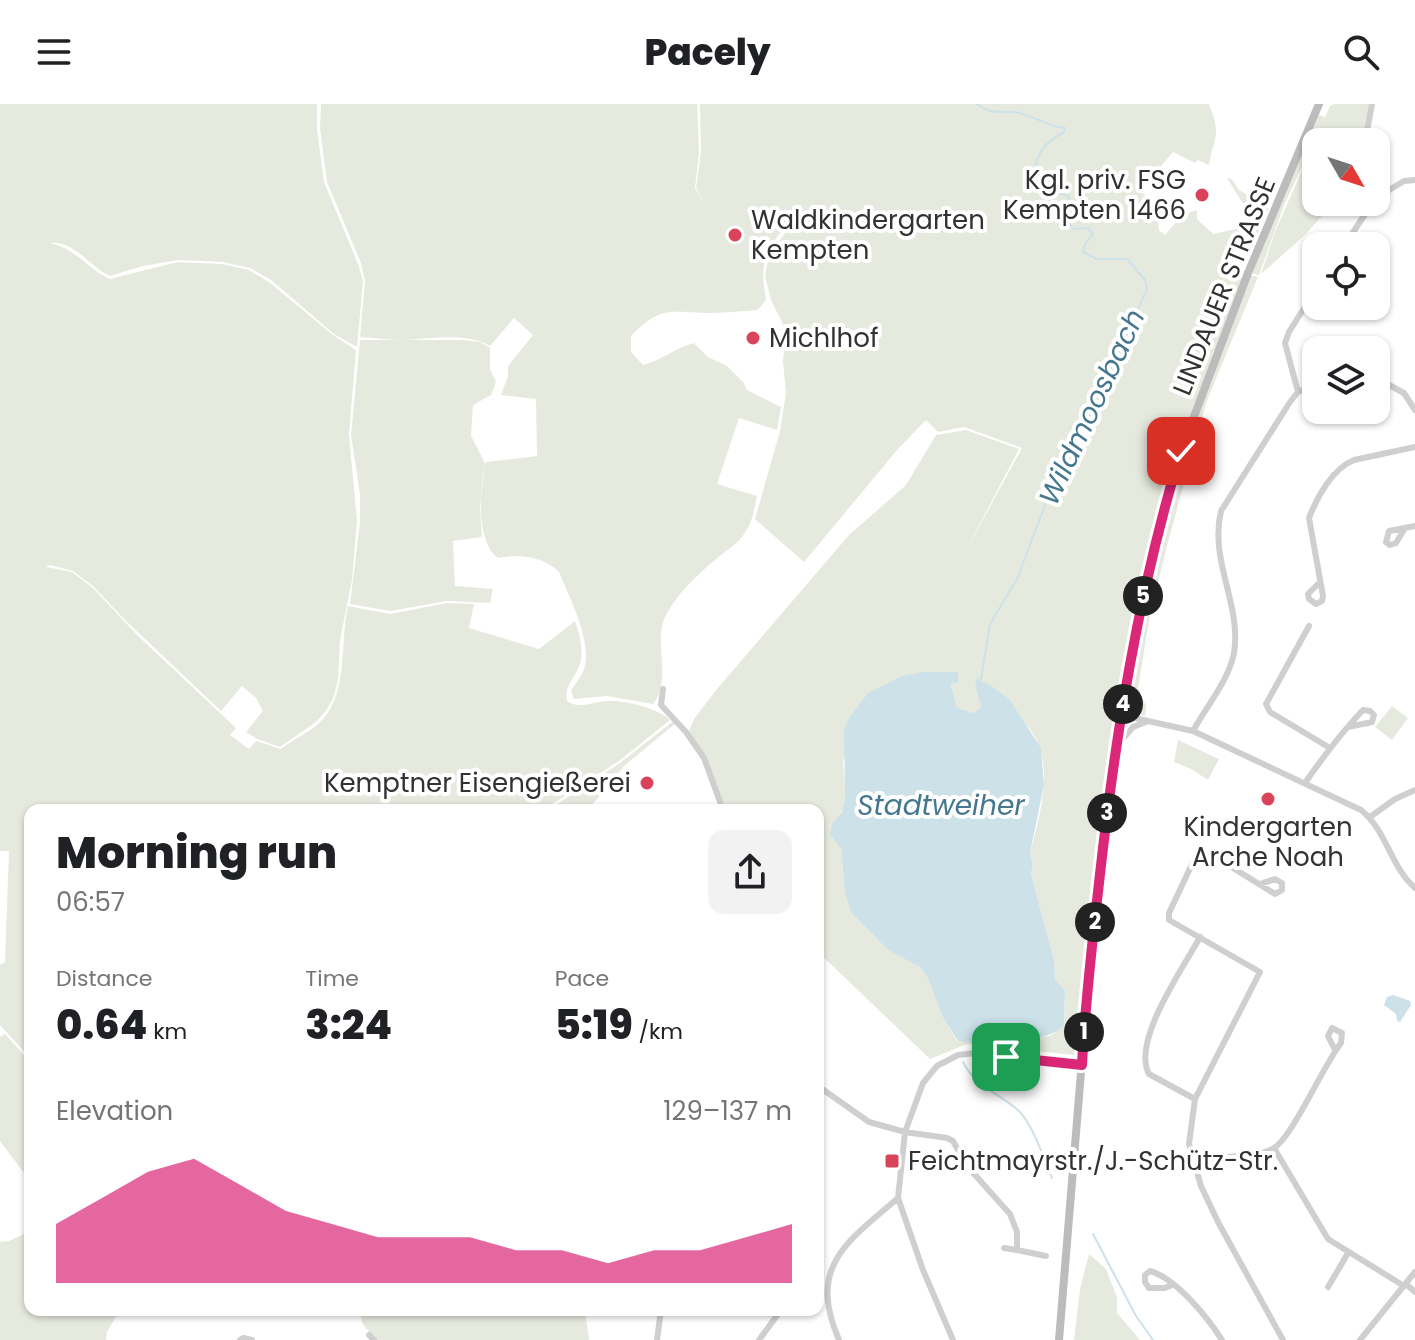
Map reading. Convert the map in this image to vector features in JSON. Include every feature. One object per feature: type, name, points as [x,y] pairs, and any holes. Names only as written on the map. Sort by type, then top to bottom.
[{"type":"main road","name":"LINDAUER STRASSE","points":[[1059,1340],[1112,765],[1136,625],[1181,451],[1316,105]]},
{"type":"street","points":[[1368,128],[1372,104]]},
{"type":"street","points":[[1390,190],[1404,181],[1415,180]]},
{"type":"street","points":[[1298,392],[1285,343],[1302,311]]},
{"type":"street","points":[[1390,384],[1409,399],[1415,410]]},
{"type":"street","points":[[1193,731],[1227,673],[1233,655],[1233,622],[1217,548],[1221,511],[1302,390]]},
{"type":"street","points":[[1409,399],[1415,393]]},
{"type":"street","points":[[1320,582],[1309,518],[1334,475],[1345,463],[1415,447]]},
{"type":"street","points":[[1405,528],[1415,526]]},
{"type":"street","points":[[1309,626],[1266,704],[1270,712],[1330,748]]},
{"type":"street","points":[[663,689],[661,705],[686,732],[704,758],[721,804]]},
{"type":"street","points":[[1121,715],[1193,731],[1350,804],[1370,817],[1385,838],[1396,865],[1415,888]]},
{"type":"street","points":[[1115,748],[1133,727],[1149,720]]},
{"type":"street","points":[[1305,783],[1348,727]]},
{"type":"street","points":[[1370,817],[1395,799],[1415,790]]},
{"type":"street","points":[[1260,884],[1212,856],[1201,856],[1193,862],[1169,913],[1169,920],[1259,969],[1260,978],[1195,1099],[1189,1144],[1201,1186],[1218,1222],[1283,1340]]},
{"type":"street","points":[[1195,1099],[1149,1074],[1145,1058],[1150,1030],[1200,937]]},
{"type":"street","points":[[1194,1160],[1261,1153],[1274,1148],[1292,1125],[1335,1050]]},
{"type":"street","points":[[953,1340],[923,1270],[898,1198],[905,1132],[923,1083],[937,1066],[958,1055],[983,1052],[1082,1065]]},
{"type":"street","points":[[824,1090],[869,1122],[953,1141],[967,1166],[1010,1214],[1017,1232],[1017,1250]]},
{"type":"street","points":[[1274,1148],[1328,1239],[1415,1292]]},
{"type":"street","points":[[824,1286],[842,1251],[898,1198]]},
{"type":"street","points":[[1004,1248],[1046,1256]]},
{"type":"street","points":[[1328,1287],[1348,1253]]},
{"type":"street","points":[[1360,1340],[1415,1272]]},
{"type":"street","points":[[1172,1285],[1210,1322],[1222,1340]]},
{"type":"street","points":[[824,1298],[839,1340]]},
{"type":"street","points":[[657,1340],[660,1316]]},
{"type":"street","points":[[759,1340],[777,1316]]},
{"type":"street","points":[[240,1340],[252,1340]]},
{"type":"shaded area","points":[[0,104],[317,104],[324,182],[363,281],[357,347],[334,334],[271,280],[250,268],[222,262],[178,260],[110,276],[67,246],[50,243],[75,254],[110,279],[178,262],[222,264],[249,270],[269,282],[333,335],[356,350],[349,435],[357,521],[352,580],[333,699],[316,722],[280,747],[257,739],[246,732],[263,711],[256,698],[242,686],[221,711],[94,587],[73,571],[50,565],[46,567],[72,572],[93,588],[137,635],[236,728],[230,735],[249,749],[256,741],[281,749],[317,725],[327,713],[334,700],[339,685],[348,606],[390,614],[447,603],[474,604],[469,628],[539,649],[575,621],[581,659],[567,690],[567,701],[577,705],[625,702],[650,709],[670,720],[619,761],[552,804],[24,804],[24,1051],[0,1025],[0,965],[5,962],[9,851],[0,851]]},
{"type":"shaded area","points":[[321,104],[697,104],[699,153],[695,188],[704,203],[696,188],[701,152],[700,104],[1209,104],[1216,135],[1209,165],[1198,160],[1195,163],[1173,152],[1140,191],[1157,205],[1159,230],[1165,235],[1182,215],[1197,210],[1197,219],[1213,234],[1254,225],[1260,228],[1241,269],[1245,271],[1177,449],[1131,624],[1101,800],[1074,1055],[967,1044],[930,1059],[824,958],[824,804],[724,804],[689,731],[694,719],[717,689],[849,535],[906,485],[936,435],[966,430],[1019,449],[964,554],[1022,448],[964,427],[938,432],[926,420],[897,450],[804,562],[755,519],[780,431],[786,393],[783,361],[786,330],[771,300],[765,276],[774,248],[792,224],[786,226],[772,244],[765,260],[763,278],[766,300],[758,310],[666,313],[650,320],[631,336],[631,352],[643,365],[694,343],[708,357],[727,366],[747,390],[781,407],[777,430],[739,418],[717,484],[757,496],[752,519],[739,540],[694,578],[666,615],[661,636],[662,683],[653,704],[607,696],[574,699],[571,691],[584,669],[585,646],[579,620],[559,572],[546,562],[530,558],[498,558],[486,540],[481,513],[486,462],[537,456],[536,399],[501,395],[508,366],[533,335],[514,318],[490,346],[460,338],[406,340],[360,337],[365,281],[361,263],[327,182],[320,129]],"holes":[[[923,672],[958,673],[951,683],[957,709],[974,713],[982,708],[975,685],[1029,728],[1042,756],[1043,789],[1030,853],[1033,864],[1031,874],[1054,960],[1055,979],[1065,992],[1064,1025],[1050,1036],[1011,1041],[957,1041],[943,1018],[929,978],[920,967],[889,951],[845,893],[841,848],[832,824],[844,803],[843,760]]]},
{"type":"shaded area","points":[[1370,104],[1366,128],[1320,128],[1330,106]]},
{"type":"shaded area","points":[[1319,115],[1325,117],[1320,128],[1313,128]]},
{"type":"shaded area","points":[[1302,154],[1302,166],[1284,205],[1259,275],[1251,273]]},
{"type":"shaded area","points":[[1302,170],[1302,216],[1322,216],[1261,274],[1275,232]]},
{"type":"shaded area","points":[[1227,178],[1232,179],[1239,190],[1269,208],[1261,226],[1255,223]]},
{"type":"shaded area","points":[[1250,275],[1258,277],[1206,403],[1150,614],[1138,688],[1146,706],[1145,716],[1126,712],[1169,505],[1184,452]]},
{"type":"shaded area","points":[[360,340],[464,340],[480,342],[490,348],[490,369],[496,382],[491,395],[473,405],[471,436],[485,463],[480,506],[482,537],[453,541],[455,586],[493,589],[490,603],[447,601],[390,611],[350,604],[360,522],[360,494],[351,435]]},
{"type":"shaded area","points":[[1392,706],[1408,718],[1392,740],[1375,727]]},
{"type":"shaded area","points":[[672,722],[675,724],[624,766],[593,804],[557,804],[620,763]]},
{"type":"shaded area","points":[[1178,740],[1219,759],[1208,780],[1174,762]]},
{"type":"shaded area","points":[[5,1034],[24,1055],[24,1173],[0,1141],[0,1037]]},
{"type":"shaded area","points":[[24,1234],[24,1316],[116,1316],[106,1340],[0,1340],[0,1242]]},
{"type":"shaded area","points":[[1089,1254],[1106,1269],[1117,1297],[1117,1313],[1140,1340],[1074,1340],[1080,1289]]},
{"type":"shaded area","points":[[361,1316],[586,1316],[589,1340],[376,1340],[362,1323]]},
{"type":"water","name":"Stadtweiher","points":[[923,672],[958,672],[958,682],[951,684],[957,708],[974,713],[981,707],[975,685],[977,678],[996,689],[1010,700],[1041,748],[1044,785],[1030,853],[1033,864],[1031,874],[1054,960],[1055,979],[1065,991],[1064,1025],[1056,1032],[1030,1040],[998,1043],[958,1041],[943,1018],[928,978],[920,967],[889,951],[851,912],[845,893],[841,848],[830,835],[832,824],[842,812],[845,797],[844,730],[868,693],[902,676]]},
{"type":"water","points":[[1393,995],[1410,1001],[1411,1005],[1400,1022],[1396,1014],[1384,1005],[1387,997]]},
{"type":"waterway","name":"Wildmoosbach","points":[[977,104],[991,111],[1021,113],[1065,128],[1041,151],[1034,180],[1045,190],[1069,196],[1065,219],[1074,229],[1088,228],[1093,234],[1083,252],[1097,259],[1127,259],[1145,280],[1147,289],[1086,424],[1059,468],[1017,579],[990,624],[981,679]]},
{"type":"waterway","points":[[963,1062],[975,1078],[1024,1117],[1052,1178]]},
{"type":"waterway","points":[[1093,1234],[1136,1316],[1153,1340]]},
{"type":"place","name":"Kgl. priv. FSG Kempten 1466","points":[[1202,195]]},
{"type":"place","name":"Waldkindergarten Kempten","points":[[735,235]]},
{"type":"place","name":"Michlhof","points":[[753,338]]},
{"type":"place","name":"Kemptner Eisengießerei","points":[[647,783]]},
{"type":"place","name":"Kindergarten Arche Noah","points":[[1268,799]]},
{"type":"place","name":"Feichtmayrstr./J.-Schütz-Str.","points":[[892,1161]]},
{"type":"route","points":[[1006,1057],[1082,1065],[1112,765],[1136,625],[1181,451]]}]
